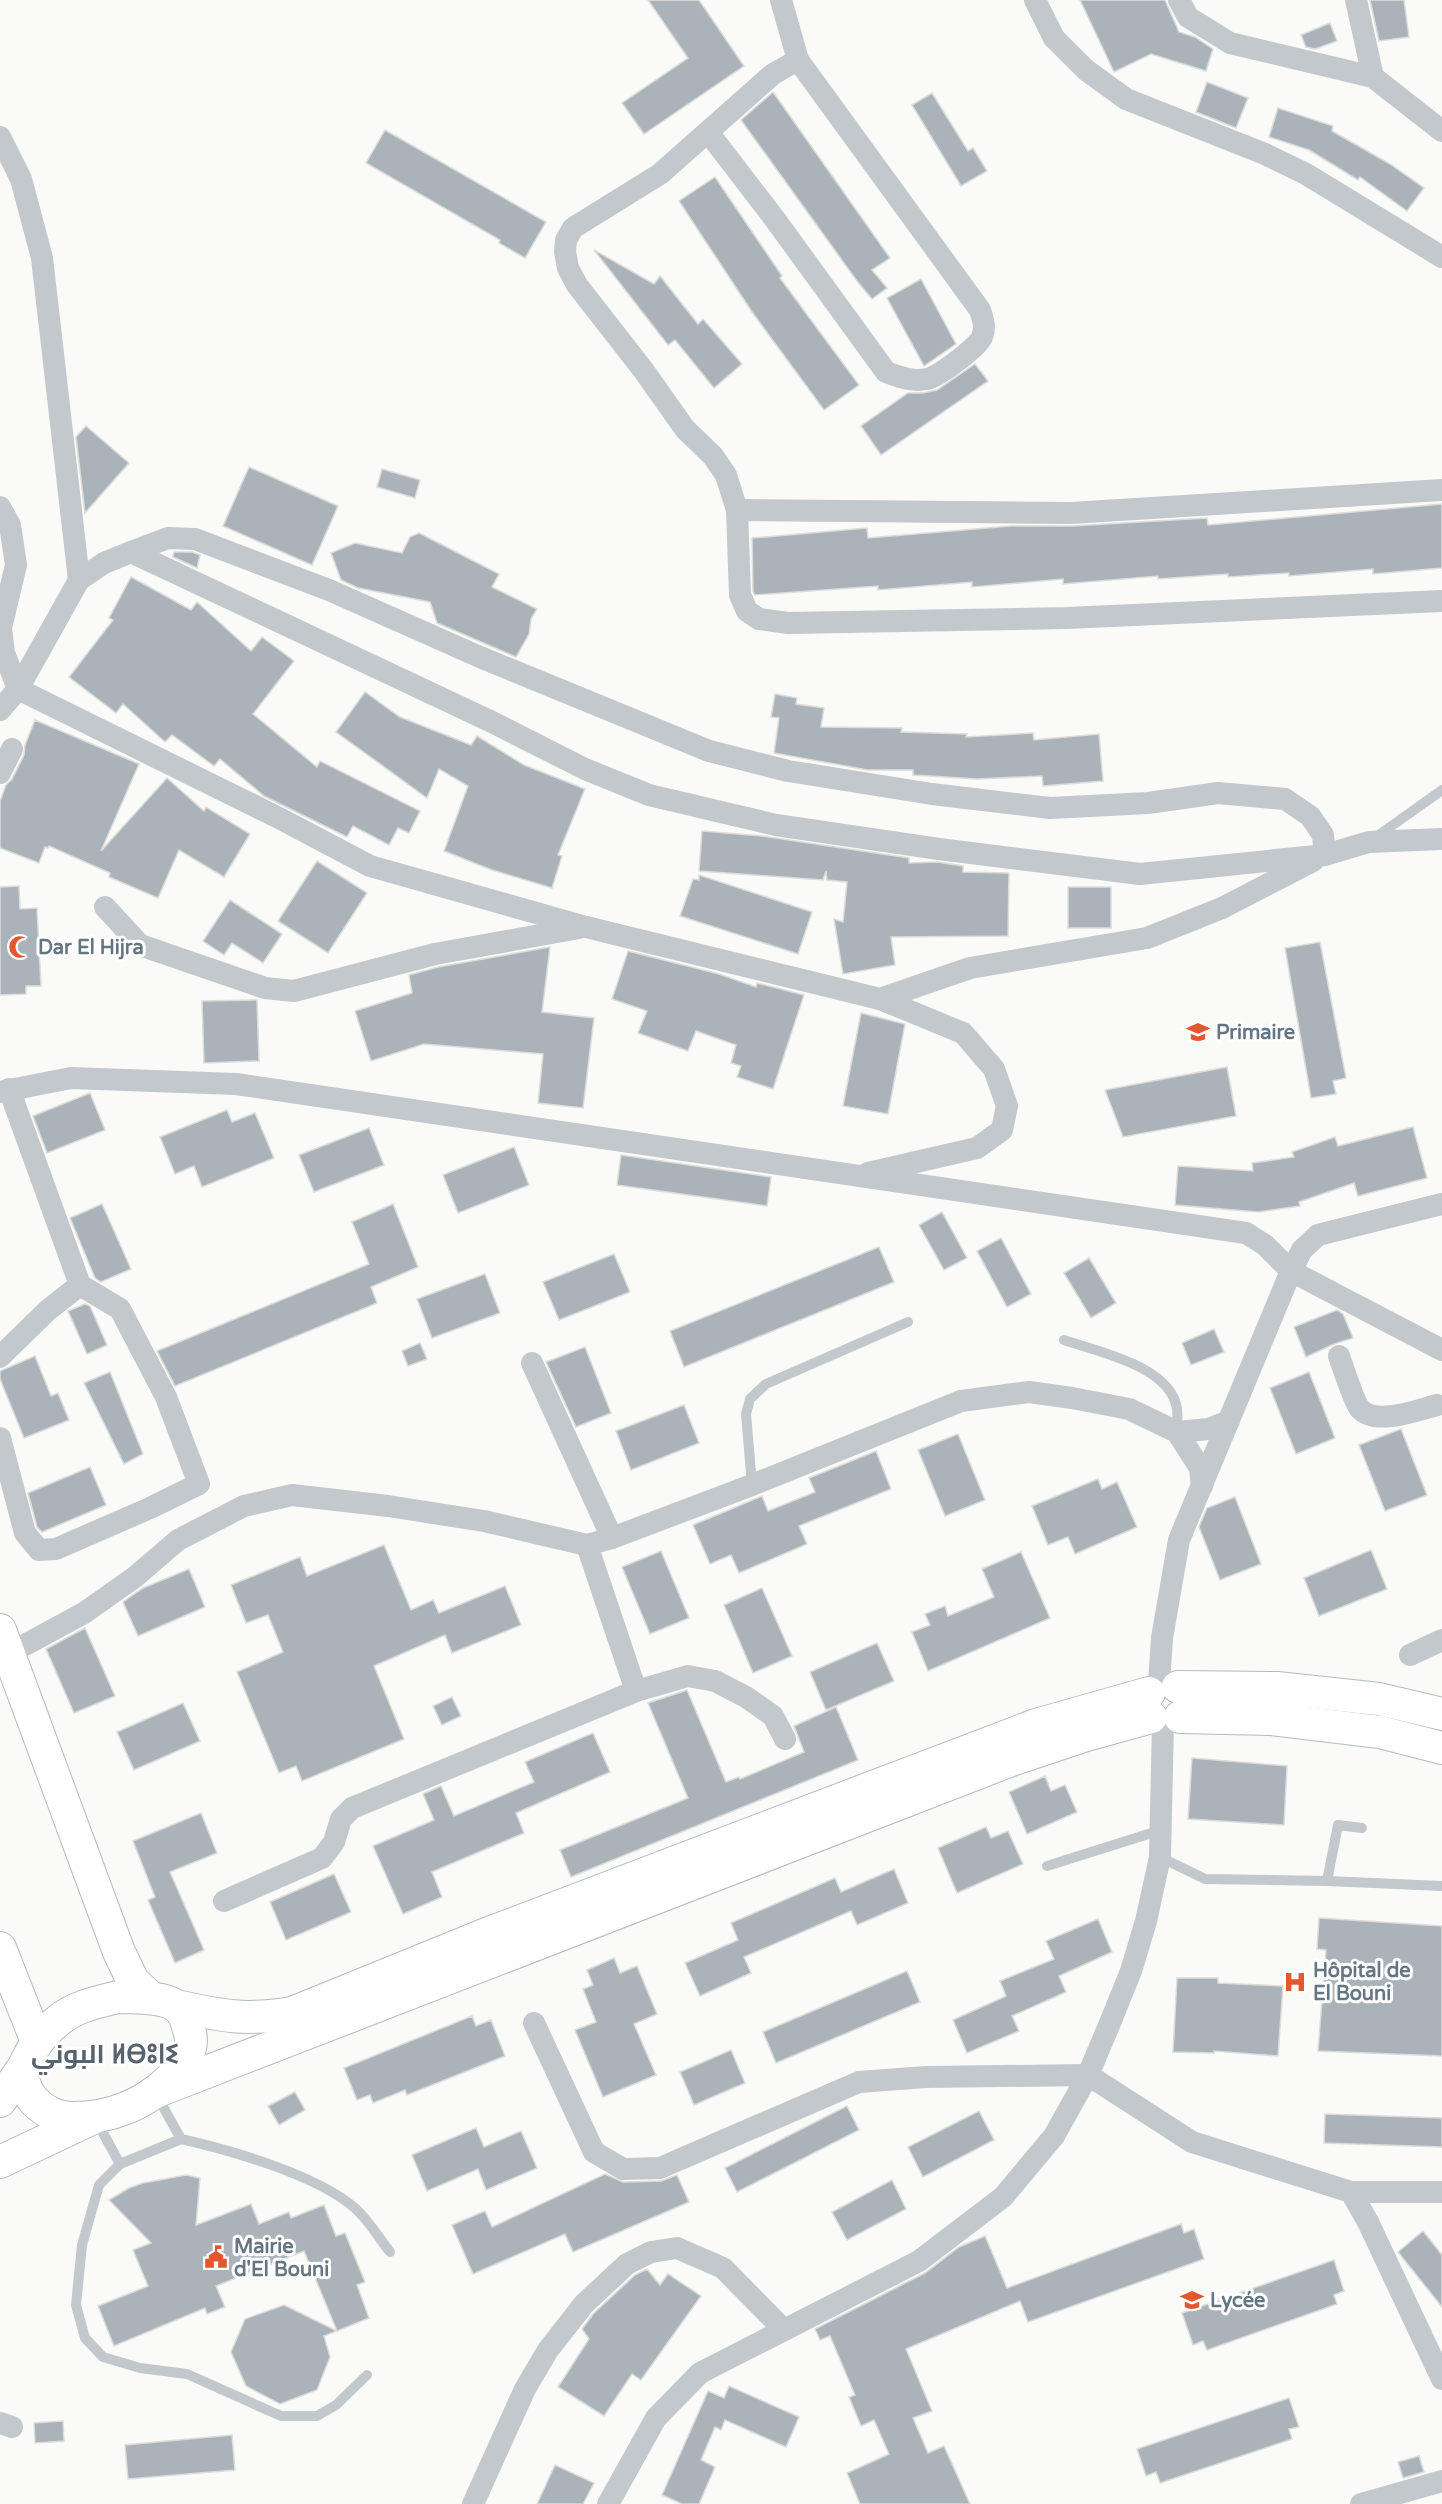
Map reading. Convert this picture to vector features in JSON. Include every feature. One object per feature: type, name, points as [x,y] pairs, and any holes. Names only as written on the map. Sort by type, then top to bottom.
[{"type":"main road","points":[[5,1641],[119,1952],[134,1981],[186,2019],[192,2036],[188,2055],[177,2072],[155,2092]]},
{"type":"main road","points":[[0,2101],[31,2053],[61,2019],[89,2004],[118,1997],[164,2002],[231,2018],[262,2018],[292,2013],[484,1935],[1036,1725],[1163,1703],[1277,1688],[1379,1699],[1442,1714]]},
{"type":"main road","points":[[0,2162],[94,2117],[127,2108],[155,2092],[1014,1759],[1086,1735],[1163,1703],[1380,1732],[1442,1748]]},
{"type":"main road","points":[[0,1948],[31,2053],[26,2089],[38,2107],[64,2118],[94,2117]]},
{"type":"street","points":[[708,132],[886,372],[908,380],[929,379],[966,354],[981,340],[985,325],[980,310],[798,60],[781,0]]},
{"type":"street","points":[[1022,0],[1054,38],[1086,70],[1126,99],[1265,154],[1305,174],[1442,257]]},
{"type":"street","points":[[1035,0],[1054,38]]},
{"type":"street","points":[[1179,0],[1188,17],[1230,43],[1373,78],[1442,131]]},
{"type":"street","points":[[1356,0],[1373,78]]},
{"type":"street","points":[[798,60],[773,74],[738,102],[660,174],[573,228],[566,240],[565,252],[568,268],[577,285],[644,371],[685,429],[713,456],[726,475],[737,510],[740,595],[747,610],[759,619],[788,623],[1067,618],[1442,601]]},
{"type":"street","points":[[0,137],[21,179],[42,258],[79,580]]},
{"type":"street","points":[[737,510],[1071,513],[1442,490]]},
{"type":"street","points":[[0,507],[10,525],[16,565],[1,628],[4,653],[18,689],[279,818],[370,866],[586,927],[880,999],[963,1033],[994,1070],[1007,1106],[1002,1130],[977,1148],[853,1176]]},
{"type":"street","points":[[0,710],[18,689],[79,580],[104,563],[168,538],[195,539],[329,590],[480,657],[709,751],[788,771],[932,794],[1050,808],[1148,803],[1218,793],[1285,799],[1310,816],[1323,835],[1325,855]]},
{"type":"street","points":[[131,552],[492,722],[585,769],[649,795],[776,825],[939,849],[1140,874],[1325,855],[1369,842],[1442,839]]},
{"type":"street","points":[[0,773],[12,749]]},
{"type":"street","points":[[880,999],[970,968],[1147,938],[1222,908],[1325,855]]},
{"type":"street","points":[[105,907],[140,945],[265,988],[294,991],[435,954],[586,927]]},
{"type":"street","points":[[0,1438],[25,1533],[39,1550],[56,1549],[199,1484],[165,1397],[120,1309],[80,1285],[4,1090],[71,1078],[236,1084],[1246,1233],[1265,1245],[1291,1271],[1441,1349]]},
{"type":"street","points":[[608,2504],[656,2418],[700,2373],[919,2261],[1003,2197],[1054,2136],[1088,2075],[1131,1971],[1146,1920],[1160,1857],[1162,1638],[1179,1540],[1291,1271],[1302,1250],[1318,1234],[1442,1204]]},
{"type":"street","points":[[0,1357],[48,1310],[80,1285]]},
{"type":"street","points":[[1339,1356],[1359,1408],[1372,1416],[1383,1417],[1440,1407]]},
{"type":"street","points":[[532,1363],[612,1538]]},
{"type":"street","points":[[5,1641],[84,1613],[135,1577],[178,1540],[244,1506],[292,1495],[388,1506],[484,1521],[587,1545],[612,1538],[752,1485],[961,1401],[1029,1392],[1072,1398],[1129,1409],[1177,1432],[1209,1429],[1229,1421]]},
{"type":"street","points":[[1177,1432],[1200,1468],[1202,1486]]},
{"type":"street","points":[[587,1545],[636,1691]]},
{"type":"street","points":[[1410,1655],[1442,1640]]},
{"type":"street","points":[[224,1901],[322,1858],[334,1842],[341,1819],[352,1808],[636,1691],[688,1676],[715,1681],[746,1697],[773,1716],[785,1739]]},
{"type":"street","points":[[534,2023],[594,2152],[623,2169],[660,2168],[859,2082],[926,2077],[1088,2075],[1192,2142],[1352,2192],[1442,2192]]},
{"type":"street","points":[[1352,2192],[1442,2379]]},
{"type":"street","points":[[473,2504],[525,2389],[548,2350],[584,2304],[627,2264],[651,2252],[677,2248],[723,2268],[784,2330]]},
{"type":"street","points":[[1361,2504],[1442,2481]]},
{"type":"lane","points":[[1369,842],[1442,790]]},
{"type":"lane","points":[[752,1485],[746,1414],[750,1399],[766,1383],[908,1322]]},
{"type":"lane","points":[[1064,1340],[1142,1366],[1170,1389],[1177,1408],[1177,1432]]},
{"type":"lane","points":[[1327,1881],[1338,1825],[1362,1828]]},
{"type":"lane","points":[[1047,1866],[1161,1829]]},
{"type":"lane","points":[[1160,1857],[1205,1879],[1442,1886]]},
{"type":"lane","points":[[155,2092],[181,2139]]},
{"type":"lane","points":[[94,2117],[120,2164]]},
{"type":"lane","points":[[367,2374],[348,2395],[317,2415],[281,2416],[187,2374],[140,2368],[102,2357],[84,2338],[76,2305],[82,2245],[99,2186],[120,2164],[181,2139],[239,2155],[324,2186],[356,2209],[390,2252]]},
{"type":"building","points":[[648,0],[699,0],[744,66],[644,134],[622,103],[688,58]]},
{"type":"building","points":[[1080,0],[1165,0],[1179,32],[1195,37],[1213,49],[1206,71],[1151,54],[1114,72]]},
{"type":"building","points":[[1370,0],[1404,0],[1409,37],[1379,41]]},
{"type":"building","points":[[1330,23],[1337,41],[1315,49],[1306,47],[1301,35]]},
{"type":"building","points":[[1207,82],[1248,98],[1236,128],[1196,112]]},
{"type":"building","points":[[773,92],[890,258],[872,270],[887,288],[872,299],[741,120]]},
{"type":"building","points":[[932,93],[968,151],[973,148],[987,171],[961,186],[912,105]]},
{"type":"building","points":[[1278,108],[1333,126],[1332,131],[1390,164],[1424,188],[1407,211],[1360,177],[1358,180],[1309,150],[1269,137]]},
{"type":"building","points":[[385,130],[546,222],[525,258],[499,243],[500,240],[366,163]]},
{"type":"building","points":[[715,177],[782,276],[780,278],[859,385],[824,410],[752,312],[679,201]]},
{"type":"building","points":[[594,250],[654,284],[660,276],[698,324],[703,319],[742,364],[714,388],[675,340],[668,345]]},
{"type":"building","points":[[921,279],[956,344],[924,366],[887,298]]},
{"type":"building","points":[[975,364],[988,381],[881,455],[861,426],[908,393],[937,390]]},
{"type":"building","points":[[86,426],[129,463],[85,513],[76,437]]},
{"type":"building","points":[[249,467],[338,506],[312,565],[223,526]]},
{"type":"building","points":[[382,469],[420,480],[415,498],[377,487]]},
{"type":"building","points":[[1442,504],[1442,568],[1373,574],[1373,569],[1289,576],[1289,573],[1228,577],[1228,574],[1158,579],[1158,576],[1063,584],[1063,579],[972,587],[972,582],[878,590],[878,586],[755,595],[753,592],[752,538],[867,528],[868,538],[1011,526],[1072,526],[1207,518],[1208,525]]},
{"type":"building","points":[[419,533],[499,574],[492,587],[537,609],[531,619],[529,634],[516,657],[437,623],[430,602],[358,588],[341,580],[331,553],[355,543],[402,553],[410,537]]},
{"type":"building","points":[[174,552],[192,552],[200,555],[197,568],[173,557]]},
{"type":"building","points":[[131,577],[191,610],[197,602],[251,651],[262,637],[294,661],[253,714],[317,767],[320,761],[420,811],[409,833],[398,828],[389,845],[353,826],[347,837],[264,796],[220,759],[214,766],[172,735],[165,742],[123,704],[116,713],[69,677],[113,620],[109,618]]},
{"type":"building","points":[[365,692],[400,717],[471,745],[477,736],[524,765],[585,789],[558,855],[562,856],[552,888],[492,870],[444,851],[468,786],[439,769],[427,798],[336,732]]},
{"type":"building","points":[[775,694],[797,698],[796,704],[824,708],[821,727],[902,728],[901,732],[967,734],[966,737],[1033,733],[1034,740],[1099,734],[1103,781],[1043,786],[1042,776],[978,779],[913,775],[913,770],[868,770],[774,753],[779,718],[771,717]]},
{"type":"building","points":[[35,720],[139,764],[101,851],[167,778],[204,811],[206,807],[250,834],[224,877],[179,850],[158,898],[109,877],[110,873],[49,846],[45,847],[39,863],[0,848],[0,801],[6,785],[12,779],[24,755],[25,745]]},
{"type":"building","points":[[702,831],[762,836],[909,858],[909,863],[937,862],[963,866],[963,872],[1009,873],[1008,936],[891,937],[895,965],[843,974],[834,919],[843,922],[847,882],[827,880],[826,871],[823,880],[699,871]]},
{"type":"building","points":[[317,861],[367,893],[328,953],[278,921]]},
{"type":"building","points":[[699,875],[812,912],[798,954],[680,916],[693,879],[699,880]]},
{"type":"building","name":"Dar El Hijra","points":[[19,886],[20,909],[37,908],[41,986],[26,986],[26,994],[0,995],[0,887]]},
{"type":"building","points":[[1068,887],[1111,887],[1111,928],[1068,928]]},
{"type":"building","points":[[230,900],[282,934],[263,963],[232,943],[224,955],[203,941]]},
{"type":"building","points":[[1320,942],[1346,1078],[1333,1081],[1336,1094],[1311,1098],[1285,948]]},
{"type":"building","points":[[550,947],[542,1012],[594,1018],[583,1108],[538,1103],[543,1054],[424,1044],[371,1061],[355,1011],[412,993],[409,975],[438,967]]},
{"type":"building","points":[[628,951],[719,974],[756,987],[757,983],[804,995],[773,1089],[737,1077],[741,1066],[731,1063],[736,1045],[696,1031],[688,1051],[638,1033],[647,1011],[612,999]]},
{"type":"building","points":[[257,1000],[259,1061],[204,1063],[202,1001]]},
{"type":"building","points":[[861,1013],[905,1024],[888,1114],[843,1106]]},
{"type":"building","points":[[1227,1067],[1236,1116],[1123,1137],[1105,1090]]},
{"type":"building","points":[[90,1093],[105,1130],[47,1153],[33,1116]]},
{"type":"building","points":[[227,1110],[232,1122],[255,1113],[274,1158],[202,1187],[194,1166],[175,1174],[160,1137]]},
{"type":"building","points":[[1413,1127],[1427,1178],[1358,1196],[1354,1183],[1299,1202],[1300,1206],[1258,1212],[1175,1205],[1178,1166],[1253,1171],[1252,1163],[1294,1157],[1292,1152],[1335,1137],[1338,1146]]},
{"type":"building","points":[[369,1128],[384,1165],[314,1192],[299,1155]]},
{"type":"building","points":[[514,1147],[529,1185],[458,1213],[443,1175]]},
{"type":"building","points":[[621,1155],[771,1177],[767,1206],[617,1185]]},
{"type":"building","points":[[102,1204],[131,1269],[101,1282],[95,1278],[70,1218]]},
{"type":"building","points":[[393,1204],[418,1267],[371,1287],[377,1303],[175,1386],[157,1351],[369,1264],[352,1222]]},
{"type":"building","points":[[942,1212],[967,1258],[944,1270],[919,1225]]},
{"type":"building","points":[[1001,1238],[1031,1294],[1007,1307],[977,1251]]},
{"type":"building","points":[[879,1247],[894,1282],[684,1367],[670,1331]]},
{"type":"building","points":[[614,1254],[630,1292],[559,1320],[543,1282]]},
{"type":"building","points":[[1089,1258],[1116,1303],[1091,1318],[1064,1273]]},
{"type":"building","points":[[485,1274],[500,1313],[432,1338],[417,1299]]},
{"type":"building","points":[[85,1304],[90,1306],[107,1345],[87,1354],[68,1311]]},
{"type":"building","points":[[1337,1310],[1343,1314],[1353,1338],[1306,1357],[1294,1327]]},
{"type":"building","points":[[1214,1329],[1224,1352],[1191,1365],[1182,1343]]},
{"type":"building","points":[[420,1343],[427,1359],[408,1366],[402,1351]]},
{"type":"building","points":[[585,1347],[611,1413],[576,1427],[546,1362]]},
{"type":"building","points":[[35,1356],[51,1396],[58,1393],[69,1420],[24,1438],[0,1379],[0,1371]]},
{"type":"building","points":[[110,1372],[143,1454],[124,1464],[84,1383]]},
{"type":"building","points":[[1309,1372],[1335,1438],[1296,1454],[1270,1388]]},
{"type":"building","points":[[684,1405],[699,1443],[631,1470],[616,1431]]},
{"type":"building","points":[[1401,1429],[1427,1495],[1385,1511],[1359,1445]]},
{"type":"building","points":[[958,1434],[985,1500],[945,1516],[918,1450]]},
{"type":"building","points":[[876,1451],[891,1489],[799,1526],[807,1544],[739,1573],[731,1555],[710,1564],[693,1525],[762,1496],[768,1511],[815,1492],[809,1478]]},
{"type":"building","points":[[90,1467],[106,1505],[42,1532],[37,1527],[28,1493]]},
{"type":"building","points":[[1098,1479],[1102,1489],[1117,1482],[1137,1527],[1075,1554],[1068,1537],[1048,1545],[1032,1506]]},
{"type":"building","points":[[1235,1497],[1261,1564],[1220,1580],[1199,1527],[1207,1508]]},
{"type":"building","points":[[384,1545],[411,1610],[433,1600],[439,1613],[505,1586],[521,1625],[452,1653],[445,1635],[374,1666],[404,1739],[302,1781],[296,1766],[279,1773],[237,1672],[283,1652],[268,1615],[246,1623],[231,1585],[300,1557],[307,1576]]},
{"type":"building","points":[[1371,1550],[1387,1589],[1319,1616],[1304,1578]]},
{"type":"building","points":[[661,1551],[689,1618],[650,1634],[622,1567]]},
{"type":"building","points":[[1021,1552],[1050,1618],[928,1671],[912,1632],[930,1625],[925,1614],[945,1606],[948,1616],[994,1597],[982,1569]]},
{"type":"building","points":[[189,1569],[205,1607],[138,1636],[123,1602],[143,1588]]},
{"type":"building","points":[[762,1588],[792,1656],[753,1673],[724,1605]]},
{"type":"building","points":[[85,1628],[115,1696],[74,1713],[46,1649]]},
{"type":"building","points":[[877,1643],[894,1681],[826,1710],[810,1672]]},
{"type":"building","points":[[687,1690],[726,1782],[739,1777],[740,1779],[804,1752],[794,1726],[836,1707],[858,1760],[571,1877],[560,1850],[688,1798],[648,1703]]},
{"type":"building","points":[[452,1697],[461,1716],[442,1725],[433,1706]]},
{"type":"building","points":[[183,1703],[200,1741],[134,1770],[117,1732]]},
{"type":"building","points":[[593,1733],[610,1772],[516,1813],[524,1833],[432,1872],[442,1897],[403,1914],[373,1846],[434,1820],[423,1794],[441,1786],[454,1816],[534,1782],[525,1762]]},
{"type":"building","points":[[1192,1758],[1287,1766],[1284,1825],[1188,1819]]},
{"type":"building","points":[[1045,1776],[1051,1791],[1065,1785],[1077,1812],[1027,1834],[1009,1792]]},
{"type":"building","points":[[201,1813],[217,1853],[170,1872],[204,1950],[175,1963],[148,1900],[155,1897],[133,1841]]},
{"type":"building","points":[[986,1827],[991,1838],[1008,1831],[1023,1864],[957,1893],[938,1848]]},
{"type":"building","points":[[894,1869],[908,1903],[857,1925],[851,1911],[744,1957],[751,1973],[700,1996],[685,1963],[738,1940],[731,1923],[835,1878],[841,1892]]},
{"type":"building","points":[[334,1874],[351,1912],[286,1940],[270,1902]]},
{"type":"building","points":[[1319,1918],[1442,1926],[1442,2056],[1318,2051],[1326,1950],[1317,1949]]},
{"type":"building","points":[[1098,1919],[1112,1952],[1059,1976],[1066,1992],[1012,2016],[1019,2031],[967,2053],[953,2020],[1006,1996],[1000,1981],[1054,1959],[1046,1941]]},
{"type":"building","points":[[614,1958],[620,1973],[637,1966],[657,2014],[634,2024],[656,2075],[603,2097],[575,2030],[596,2022],[583,1989],[593,1985],[587,1970]]},
{"type":"building","points":[[907,1971],[920,2002],[776,2063],[763,2032]]},
{"type":"building","points":[[1177,1978],[1218,1978],[1218,1983],[1283,1986],[1278,2056],[1214,2051],[1214,2053],[1173,2052]]},
{"type":"building","points":[[472,2016],[476,2026],[491,2020],[505,2056],[407,2095],[405,2090],[373,2103],[370,2095],[357,2100],[344,2068]]},
{"type":"building","points":[[731,2050],[745,2083],[694,2105],[680,2072]]},
{"type":"building","points":[[295,2092],[305,2110],[279,2125],[268,2106]]},
{"type":"building","points":[[847,2106],[859,2130],[737,2192],[725,2168]]},
{"type":"building","points":[[979,2111],[994,2140],[923,2177],[908,2147]]},
{"type":"building","points":[[1325,2114],[1442,2118],[1442,2147],[1324,2143]]},
{"type":"building","points":[[476,2128],[484,2147],[521,2131],[537,2168],[486,2190],[478,2169],[427,2191],[412,2155]]},
{"type":"building","points":[[605,2174],[623,2182],[661,2181],[677,2175],[689,2202],[573,2252],[565,2234],[473,2274],[452,2225],[485,2211],[492,2227]]},
{"type":"building","points":[[186,2175],[200,2178],[196,2225],[251,2204],[259,2224],[289,2212],[291,2218],[324,2205],[336,2236],[345,2233],[365,2282],[357,2285],[369,2318],[337,2331],[304,2251],[216,2286],[225,2307],[207,2314],[205,2308],[114,2346],[98,2306],[148,2286],[133,2250],[151,2243],[109,2200],[143,2183]]},
{"type":"building","points":[[892,2180],[906,2209],[847,2240],[832,2212]]},
{"type":"building","points":[[1181,2224],[1184,2233],[1194,2229],[1204,2259],[1028,2322],[1020,2301],[906,2349],[932,2411],[913,2418],[928,2453],[944,2446],[970,2504],[860,2504],[847,2473],[889,2454],[874,2420],[861,2426],[849,2397],[855,2395],[830,2336],[820,2340],[815,2329],[925,2273],[959,2247],[985,2236],[1007,2288]]},
{"type":"building","points":[[1423,2231],[1442,2255],[1442,2307],[1398,2252]]},
{"type":"building","points":[[1334,2260],[1344,2291],[1334,2295],[1337,2304],[1207,2350],[1203,2341],[1193,2345],[1182,2313]]},
{"type":"building","points":[[647,2269],[660,2285],[668,2274],[701,2296],[641,2380],[632,2374],[604,2416],[558,2387],[589,2339],[582,2329],[594,2313],[635,2275]]},
{"type":"building","points":[[284,2305],[337,2331],[324,2336],[330,2357],[317,2390],[280,2404],[246,2386],[231,2352],[245,2319]]},
{"type":"building","points":[[729,2386],[799,2417],[786,2447],[725,2420],[721,2430],[715,2427],[701,2460],[715,2467],[699,2504],[682,2504],[662,2495],[708,2391],[724,2398]]},
{"type":"building","points":[[1289,2398],[1299,2427],[1289,2429],[1292,2439],[1160,2483],[1156,2472],[1146,2476],[1137,2449]]},
{"type":"building","points":[[63,2421],[64,2441],[35,2443],[34,2423]]},
{"type":"building","points":[[232,2435],[235,2470],[128,2479],[125,2445]]},
{"type":"building","points":[[1419,2456],[1424,2472],[1403,2478],[1398,2462]]},
{"type":"building","points":[[555,2465],[594,2483],[583,2504],[537,2504]]},
{"type":"place","name":"Dar El Hijra","points":[[20,947]]},
{"type":"place","name":"Primaire","points":[[1198,1032]]},
{"type":"place","name":"Hôpital de El Bouni","points":[[1295,1982]]},
{"type":"place","name":"Mairie d'El Bouni","points":[[216,2257]]},
{"type":"place","name":"Lycée","points":[[1192,2300]]},
{"type":"district","name":"البوني ⵍⴱⵓⵏⵉ","points":[[105,2054]]}]
